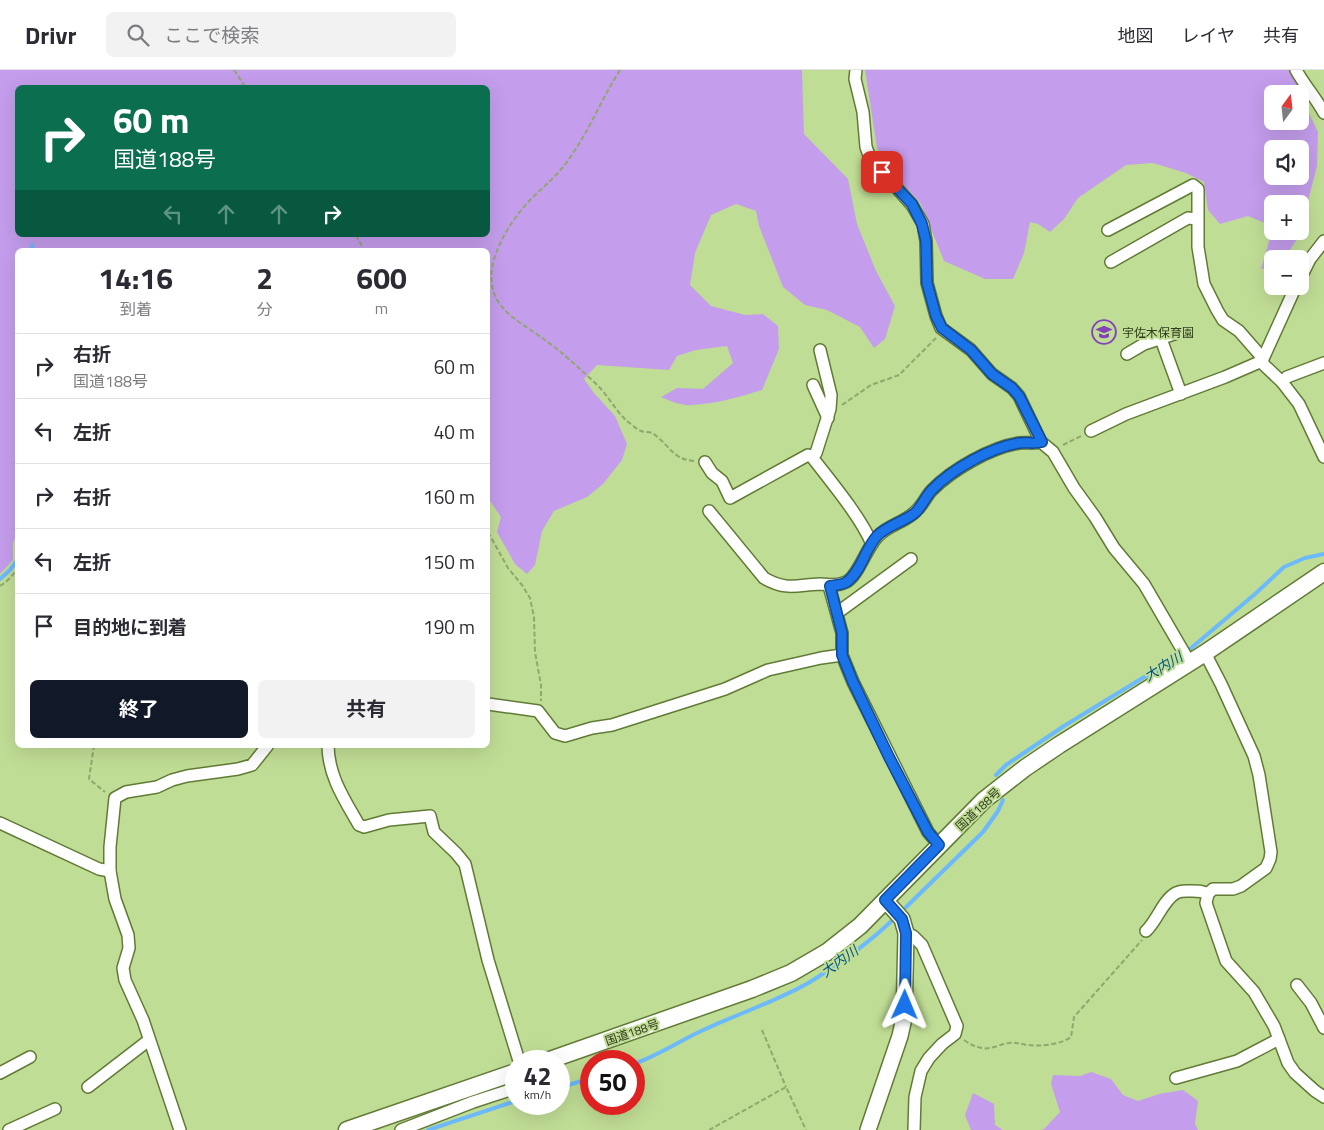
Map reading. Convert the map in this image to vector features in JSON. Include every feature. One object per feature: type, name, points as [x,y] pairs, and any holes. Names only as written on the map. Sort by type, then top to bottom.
[{"type":"highway","name":"国道188号","points":[[570,1054],[752,989],[791,973],[827,952],[860,926],[896,915],[939,845],[984,800],[1059,744],[1190,663],[1324,572]]},
{"type":"highway","points":[[347,1130],[505,1076]]},
{"type":"main road","points":[[868,1130],[900,1036],[904,1018],[896,915]]},
{"type":"street","points":[[856,70],[855,79],[863,112],[866,147],[870,158],[912,204],[922,224],[926,241],[927,283],[936,316],[944,331],[971,350],[992,374],[1012,388],[1019,396],[1042,442],[1053,452],[1074,488],[1114,548],[1144,584],[1190,663]]},
{"type":"street","points":[[1296,70],[1324,113]]},
{"type":"street","points":[[1108,230],[1193,185],[1198,189],[1198,247],[1204,284],[1216,310],[1223,320],[1239,331],[1260,355],[1264,365],[1282,382],[1299,404],[1324,457]]},
{"type":"street","points":[[1111,262],[1188,218],[1197,219]]},
{"type":"street","points":[[1309,261],[1324,241]]},
{"type":"street","points":[[1091,431],[1126,414],[1262,361],[1292,295]]},
{"type":"street","points":[[1127,354],[1144,344],[1178,333]]},
{"type":"street","points":[[1161,339],[1181,394]]},
{"type":"street","points":[[812,457],[816,453],[830,409],[831,395],[820,350]]},
{"type":"street","points":[[1282,382],[1287,377],[1324,363]]},
{"type":"street","points":[[813,385],[828,418]]},
{"type":"street","points":[[709,511],[764,578],[776,585],[792,587],[822,584],[830,586],[847,582],[878,536],[916,512],[931,491],[944,479],[988,453],[1020,442],[1035,444],[1042,442]]},
{"type":"street","points":[[705,462],[712,473],[722,481],[730,498],[808,455],[812,457],[868,534],[872,544]]},
{"type":"street","points":[[837,613],[911,559]]},
{"type":"street","points":[[830,586],[842,633],[842,655],[853,682],[928,832],[939,845]]},
{"type":"street","points":[[1205,653],[1254,756],[1259,774],[1271,852],[1266,868],[1241,886],[1233,889],[1213,889],[1208,894],[1206,903],[1226,961],[1254,992],[1274,1026],[1288,1063],[1295,1073],[1314,1091],[1324,1097]]},
{"type":"street","points":[[490,704],[538,711],[555,733],[565,736],[592,728],[612,725],[716,691],[768,670],[842,655]]},
{"type":"street","points":[[180,1130],[149,1040],[125,980],[123,968],[129,948],[128,935],[115,899],[110,871],[110,847],[115,798],[126,792],[157,787],[187,776],[238,770],[252,765],[266,748]]},
{"type":"street","points":[[328,748],[328,759],[333,778],[359,825],[364,828],[389,820],[430,816],[434,832],[456,852],[465,864],[488,960],[516,1050]]},
{"type":"street","points":[[0,823],[99,869],[110,871]]},
{"type":"street","points":[[1146,931],[1152,926],[1166,903],[1175,893],[1203,891],[1208,894]]},
{"type":"street","points":[[896,915],[922,945],[957,1026],[955,1034],[929,1058],[921,1071],[915,1097],[914,1130]]},
{"type":"street","points":[[1297,985],[1324,1028]]},
{"type":"street","points":[[1176,1078],[1237,1061],[1279,1039]]},
{"type":"street","points":[[88,1087],[149,1040]]},
{"type":"street","points":[[0,1073],[30,1057]]},
{"type":"street","points":[[401,1130],[505,1092]]},
{"type":"street","points":[[9,1130],[55,1109]]},
{"type":"path","points":[[234,70],[244,85]]},
{"type":"path","points":[[620,70],[588,130],[570,158],[553,179],[523,208],[505,234],[494,258],[491,277],[494,294],[503,308],[563,354],[603,390],[625,419],[641,432],[654,433],[668,449],[682,460],[705,462]]},
{"type":"path","points":[[828,418],[871,384],[899,375],[944,331]]},
{"type":"path","points":[[1053,452],[1091,431]]},
{"type":"path","points":[[490,536],[508,568],[530,598],[534,617],[536,652],[541,685],[538,711]]},
{"type":"path","points":[[0,586],[15,572]]},
{"type":"path","points":[[94,748],[89,779],[115,798]]},
{"type":"path","points":[[955,1034],[973,1046],[984,1049],[1007,1043],[1040,1046],[1067,1040],[1071,1037],[1074,1017],[1141,942],[1146,931]]},
{"type":"path","points":[[762,1030],[806,1130]]},
{"type":"path","points":[[708,1130],[786,1086]]},
{"type":"shaded area","points":[[0,70],[802,70],[804,134],[848,179],[857,224],[876,271],[895,306],[885,339],[874,348],[860,327],[827,310],[805,305],[783,287],[759,226],[756,211],[736,204],[711,215],[695,253],[690,285],[711,306],[745,315],[763,314],[778,326],[779,349],[762,390],[718,402],[692,405],[672,402],[661,397],[677,388],[703,389],[733,363],[727,346],[696,350],[677,356],[669,370],[597,365],[584,379],[615,416],[627,444],[622,460],[603,484],[587,497],[554,511],[542,531],[535,565],[527,574],[515,564],[497,532],[501,517],[490,501],[490,248],[15,248],[15,539],[13,543],[13,560],[0,574]]},
{"type":"shaded area","points":[[865,70],[1304,70],[1296,80],[1298,85],[1264,85],[1264,130],[1309,130],[1309,113],[1318,132],[1317,166],[1309,197],[1309,195],[1264,195],[1264,223],[1248,216],[1220,224],[1208,210],[1204,182],[1186,173],[1153,163],[1126,165],[1078,198],[1064,219],[1050,232],[1038,224],[1030,222],[1024,253],[1013,279],[985,279],[944,261],[921,204],[894,174],[877,148]]},
{"type":"shaded area","points":[[1269,240],[1296,240],[1290,250],[1267,250]]},
{"type":"shaded area","points":[[1091,1072],[1111,1079],[1123,1095],[1138,1101],[1159,1094],[1183,1090],[1198,1101],[1195,1124],[1198,1130],[1041,1130],[1060,1112],[1051,1084],[1053,1075],[1080,1076]]},
{"type":"shaded area","points":[[973,1093],[994,1104],[995,1125],[1003,1130],[971,1130],[965,1115]]},
{"type":"waterway","name":"大内川","points":[[996,775],[1006,765],[1064,726],[1190,649],[1284,567],[1305,558],[1324,554]]},
{"type":"waterway","points":[[0,579],[15,563]]},
{"type":"waterway","name":"大内川","points":[[901,912],[983,832],[998,811],[1003,800]]},
{"type":"waterway","name":"大内川","points":[[645,1059],[709,1027],[810,982],[855,952],[896,917]]},
{"type":"waterway","name":"大内川","points":[[570,1085],[580,1081]]},
{"type":"waterway","name":"大内川","points":[[428,1130],[505,1105]]},
{"type":"place","name":"宇佐木保育園","points":[[1104,332]]},
{"type":"route","points":[[882,172],[912,204],[922,224],[926,241],[927,283],[936,316],[942,328],[971,350],[992,374],[1012,388],[1019,396],[1042,442],[1035,444],[1020,442],[988,453],[944,479],[931,491],[916,512],[878,536],[847,582],[830,586],[842,633],[842,655],[853,682],[928,832],[939,845],[885,900],[902,919],[906,933],[905,1005]]}]
